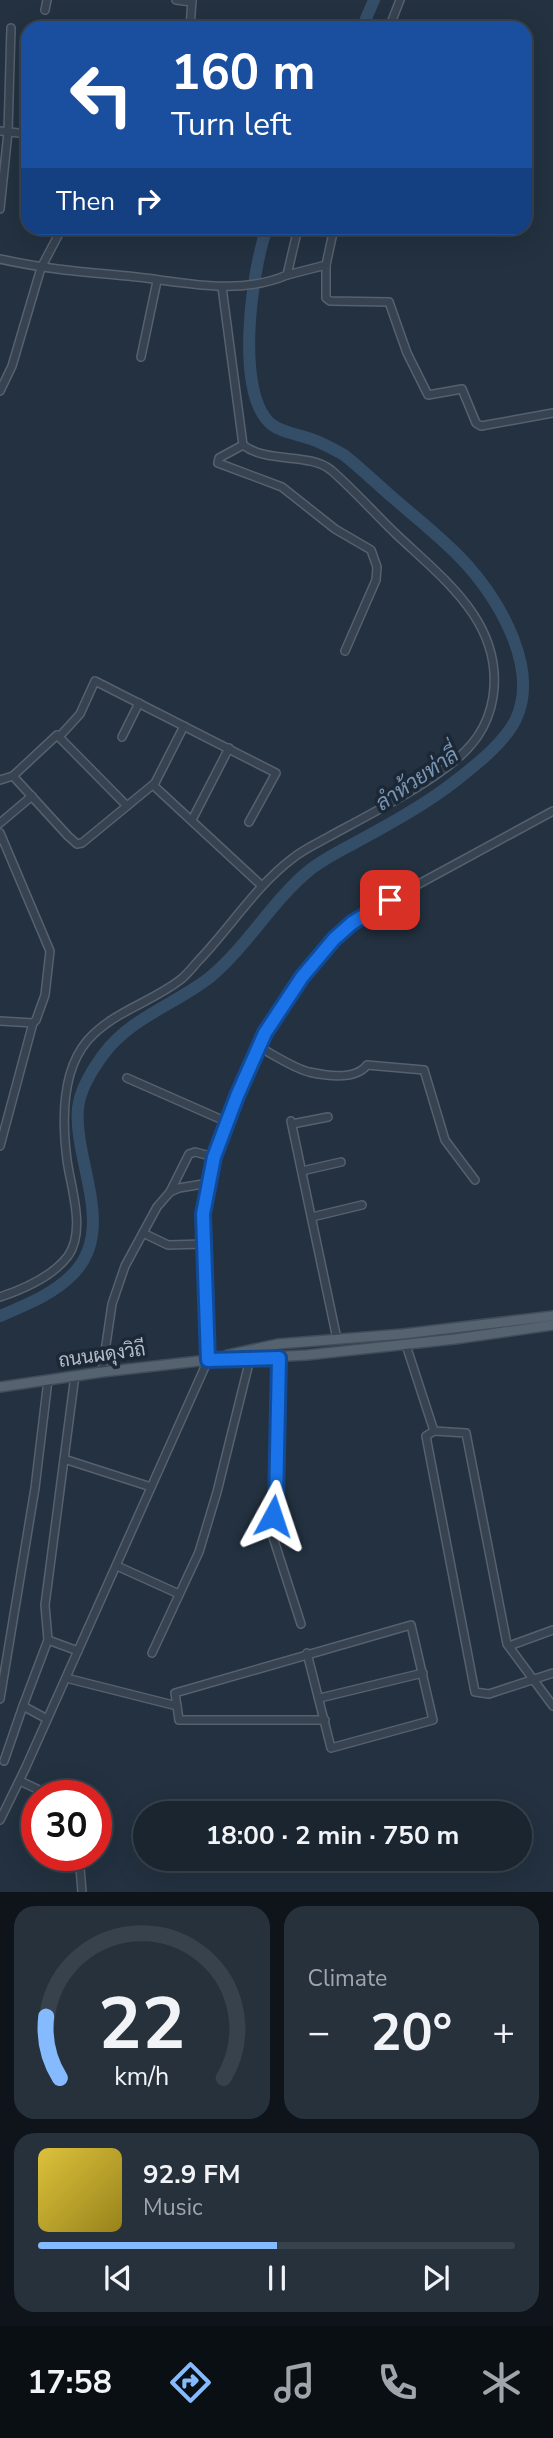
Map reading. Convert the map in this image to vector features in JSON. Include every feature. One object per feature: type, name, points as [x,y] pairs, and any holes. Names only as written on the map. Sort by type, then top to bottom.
[{"type":"main road","points":[[208,1360],[278,1345],[553,1315]]},
{"type":"main road","points":[[208,1360],[279,1358],[406,1345],[553,1325]]},
{"type":"main road","name":"ถนนผดุงวิถี","points":[[0,1387],[102,1371],[208,1360]]},
{"type":"street","points":[[45,10],[47,0]]},
{"type":"street","points":[[176,0],[192,1],[191,21]]},
{"type":"street","points":[[392,21],[400,0]]},
{"type":"street","points":[[0,209],[11,28]]},
{"type":"street","points":[[0,390],[12,366],[41,268],[58,235]]},
{"type":"street","points":[[286,275],[296,235]]},
{"type":"street","points":[[332,235],[326,265],[326,298],[330,301],[388,303],[407,354],[428,395],[462,389],[476,423],[481,426],[553,413]]},
{"type":"street","points":[[0,259],[41,268],[224,287],[268,282],[326,265]]},
{"type":"street","points":[[141,357],[157,281]]},
{"type":"street","points":[[224,287],[243,445]]},
{"type":"street","points":[[243,445],[219,458],[218,463],[282,486],[335,528],[372,552],[377,567],[376,580],[345,651]]},
{"type":"street","points":[[0,1297],[26,1288],[58,1266],[69,1255],[76,1240],[65,1119],[68,1078],[86,1043],[104,1023],[180,980],[223,935],[262,886],[294,857],[447,767],[479,738],[492,707],[496,677],[492,650],[480,623],[452,587],[333,472],[324,466],[264,455],[243,445]]},
{"type":"street","points":[[0,780],[13,776],[57,735],[59,737],[80,714],[95,681],[276,772],[250,822]]},
{"type":"street","points":[[122,737],[139,703]]},
{"type":"street","points":[[13,776],[77,844],[87,840],[153,785],[184,726]]},
{"type":"street","points":[[59,737],[127,806]]},
{"type":"street","points":[[192,820],[229,748]]},
{"type":"street","points":[[153,785],[262,886]]},
{"type":"street","points":[[0,823],[32,796]]},
{"type":"street","points":[[0,1818],[20,1781],[208,1360],[203,1214],[214,1157],[265,1033],[302,977],[334,939],[352,923],[371,910],[553,811]]},
{"type":"street","points":[[0,833],[50,951],[45,995],[33,1023],[0,1146]]},
{"type":"street","points":[[0,1021],[33,1023]]},
{"type":"street","points":[[259,1047],[308,1072],[353,1075],[362,1072],[367,1065],[424,1070],[445,1140],[475,1180]]},
{"type":"street","points":[[127,1078],[227,1122]]},
{"type":"street","points":[[328,1118],[291,1123],[337,1339]]},
{"type":"street","points":[[102,1371],[112,1304],[125,1266],[157,1207],[170,1192],[189,1154],[195,1152],[214,1157]]},
{"type":"street","points":[[302,1171],[341,1162]]},
{"type":"street","points":[[170,1192],[179,1188],[209,1184]]},
{"type":"street","points":[[312,1217],[362,1205]]},
{"type":"street","points":[[143,1233],[168,1245],[205,1244]]},
{"type":"street","points":[[406,1345],[434,1431]]},
{"type":"street","points":[[279,1358],[276,1502],[271,1531],[301,1624]]},
{"type":"street","points":[[152,1653],[198,1552],[250,1359]]},
{"type":"street","points":[[4,1761],[48,1640],[46,1605],[75,1375]]},
{"type":"street","points":[[0,1699],[36,1488],[48,1380]]},
{"type":"street","points":[[553,1673],[534,1680],[489,1694],[475,1692],[426,1436],[434,1431],[466,1433],[509,1646],[534,1680],[553,1706]]},
{"type":"street","points":[[64,1459],[151,1487]]},
{"type":"street","points":[[117,1566],[179,1594]]},
{"type":"street","points":[[307,1653],[320,1698],[325,1720],[331,1748],[433,1720],[411,1625],[307,1653],[175,1693],[179,1720],[325,1720]]},
{"type":"street","points":[[509,1646],[553,1630]]},
{"type":"street","points":[[48,1640],[78,1651]]},
{"type":"street","points":[[320,1698],[424,1673]]},
{"type":"street","points":[[66,1678],[177,1706]]},
{"type":"street","points":[[23,1706],[47,1719]]},
{"type":"street","points":[[80,1871],[82,1892]]},
{"type":"waterway","name":"ลำห้วยท่าลี่","points":[[365,21],[374,0]]},
{"type":"waterway","name":"ลำห้วยท่าลี่","points":[[0,1316],[56,1288],[72,1275],[85,1257],[92,1237],[93,1216],[78,1129],[78,1108],[91,1073],[114,1042],[139,1021],[209,978],[311,869],[424,803],[474,766],[511,728],[522,700],[523,679],[513,638],[493,599],[469,567],[444,541],[344,455],[328,446],[275,427],[260,408],[253,386],[250,329],[256,271],[265,235]]},
{"type":"route","points":[[273,1516],[276,1502],[279,1358],[208,1360],[203,1214],[214,1157],[265,1033],[302,977],[334,939],[352,923],[390,900]]}]
